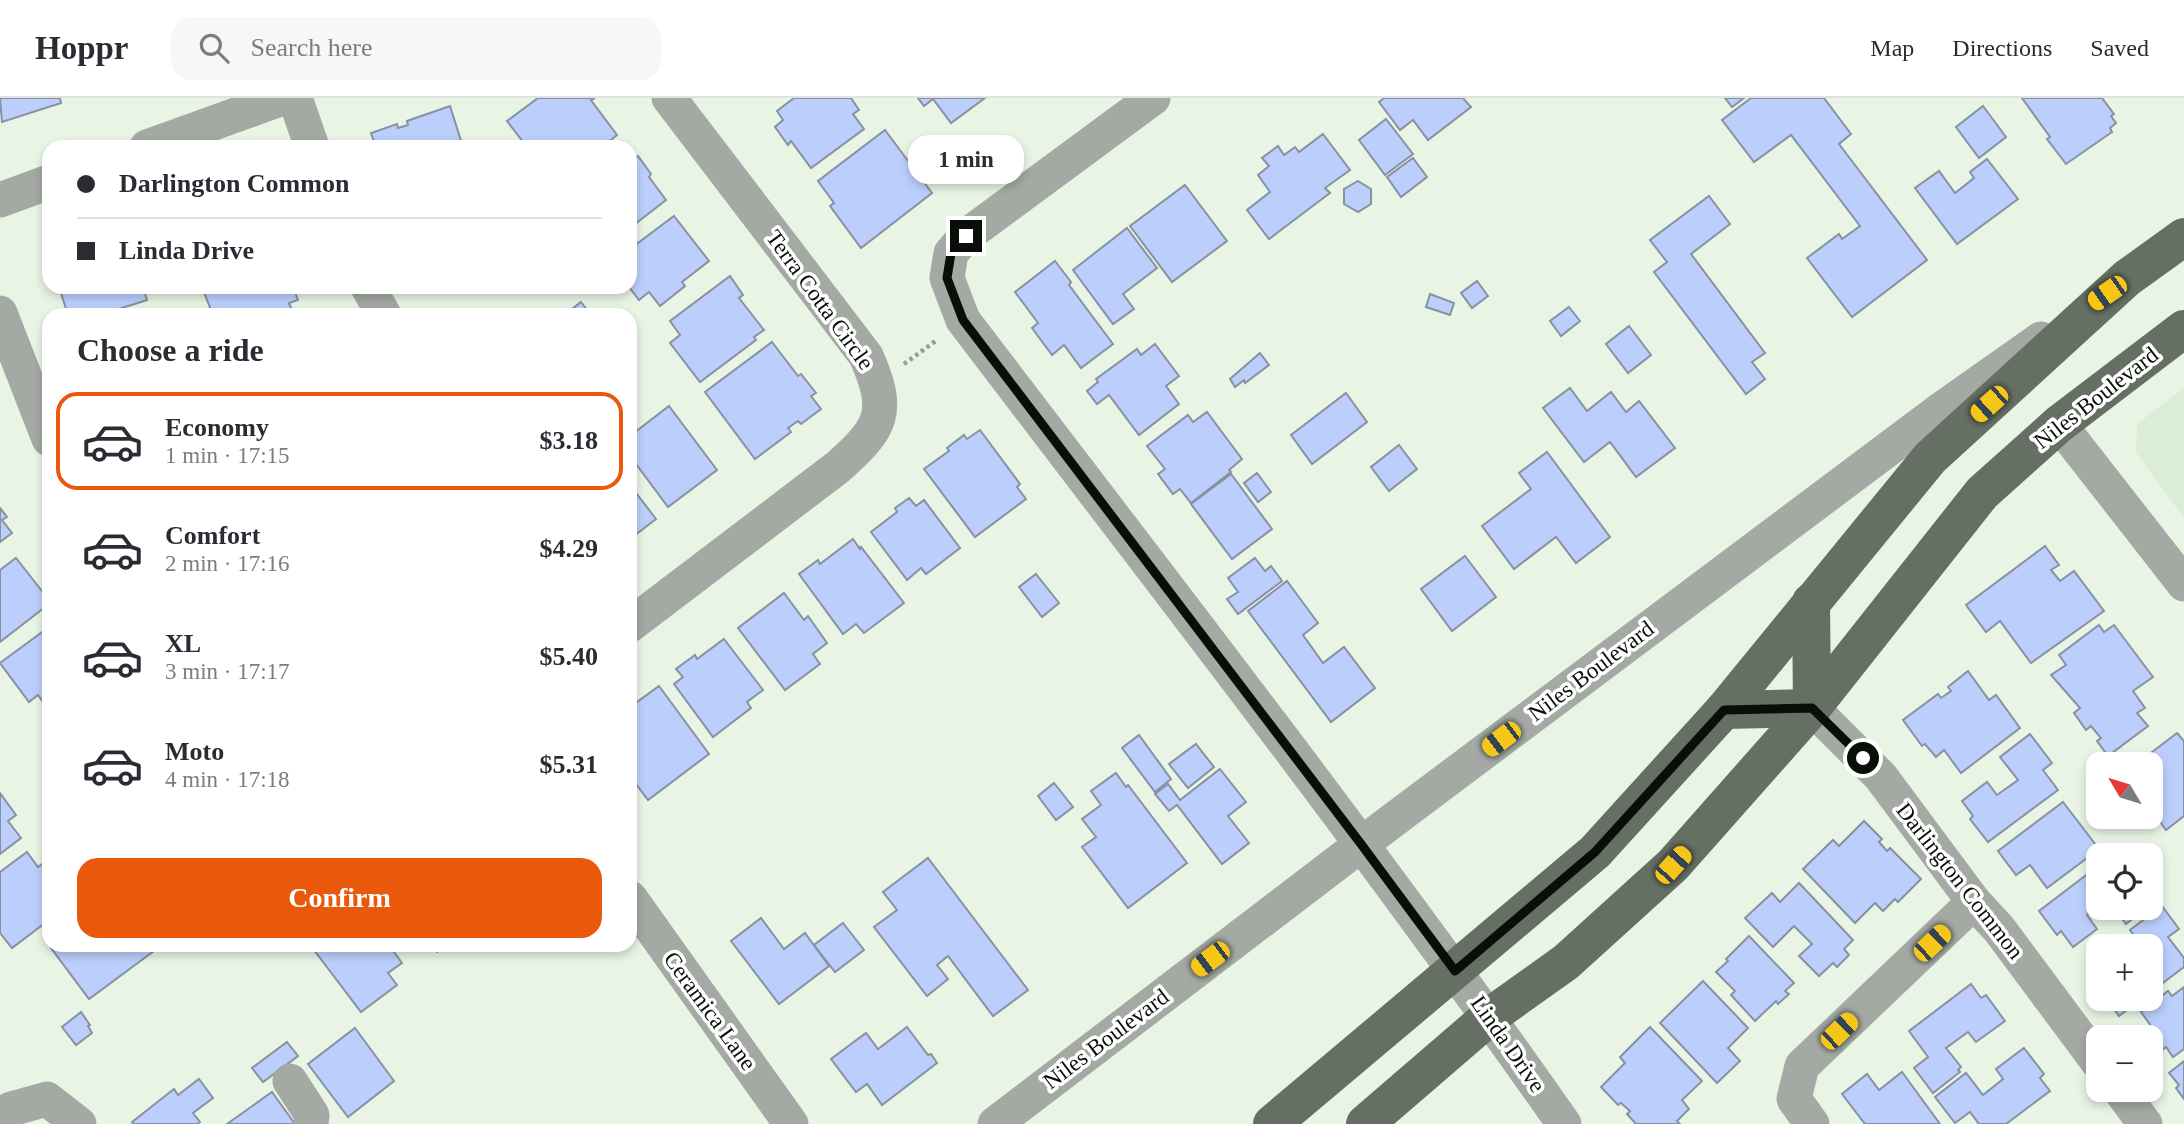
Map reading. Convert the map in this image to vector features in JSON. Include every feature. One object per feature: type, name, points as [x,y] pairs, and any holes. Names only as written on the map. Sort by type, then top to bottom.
[{"type":"main road","name":"Niles Boulevard","points":[[1272,1124],[1595,852],[1724,710],[1930,458],[2127,278],[2184,237]]},
{"type":"main road","name":"Niles Boulevard","points":[[1365,1124],[1489,1017],[1566,962],[1673,865],[1812,708],[1982,493],[2059,424],[2184,329]]},
{"type":"main road","points":[[1724,710],[1812,708],[1811,602]]},
{"type":"street","points":[[166,140],[283,98]]},
{"type":"street","points":[[295,98],[310,140]]},
{"type":"street","name":"Terra Cotta Circle","points":[[637,620],[838,467],[866,442],[879,417],[878,383],[866,356],[669,98]]},
{"type":"street","name":"Linda Drive","points":[[1153,98],[966,236],[951,253],[947,278],[963,320],[1361,844],[1564,1124]]},
{"type":"street","points":[[0,200],[42,185]]},
{"type":"street","name":"Niles Boulevard","points":[[995,1124],[1361,844],[1943,408],[2127,278]]},
{"type":"street","points":[[0,313],[42,421]]},
{"type":"street","points":[[2059,424],[2184,584]]},
{"type":"street","name":"Darlington Common","points":[[1812,708],[1881,777],[2086,1046]]},
{"type":"street","points":[[1812,1124],[1794,1099],[1802,1066],[1974,902]]},
{"type":"street","name":"Ceramica Lane","points":[[637,908],[791,1124]]},
{"type":"street","points":[[289,1081],[312,1115],[311,1124]]},
{"type":"street","points":[[0,1116],[11,1109],[47,1099],[79,1124]]},
{"type":"street","points":[[2129,1102],[2145,1124]]},
{"type":"path","points":[[878,383],[963,320]]},
{"type":"shaded area","points":[[2184,388],[2184,518],[2135,451],[2138,423]]},
{"type":"building","points":[[0,98],[60,98],[61,103],[2,122]]},
{"type":"building","points":[[538,98],[595,98],[591,100],[617,135],[611,140],[522,140],[507,121]]},
{"type":"building","points":[[794,98],[851,98],[859,110],[853,114],[864,129],[811,168],[791,141],[788,145],[775,127],[783,120],[777,111]]},
{"type":"building","points":[[918,98],[985,98],[951,123],[933,99],[924,106]]},
{"type":"building","points":[[1384,98],[1463,98],[1471,107],[1428,140],[1413,120],[1400,130],[1379,102]]},
{"type":"building","points":[[1725,98],[1744,98],[1732,107]]},
{"type":"building","points":[[1751,98],[1824,98],[1851,134],[1839,144],[1927,260],[1852,317],[1807,258],[1839,234],[1842,239],[1860,226],[1791,135],[1754,162],[1722,120]]},
{"type":"building","points":[[2022,98],[2102,98],[2114,114],[2111,116],[2116,123],[2110,128],[2112,132],[2066,164]]},
{"type":"building","points":[[450,106],[461,140],[374,140],[371,133],[397,124],[398,128],[408,125],[407,121]]},
{"type":"building","points":[[1983,106],[2006,137],[1979,158],[1956,127]]},
{"type":"building","points":[[1386,119],[1413,154],[1385,175],[1359,140]]},
{"type":"building","points":[[885,130],[932,193],[861,248],[830,206],[834,203],[818,181]]},
{"type":"building","points":[[1323,134],[1350,170],[1325,188],[1330,193],[1269,239],[1247,210],[1270,192],[1258,175],[1269,166],[1262,158],[1278,146],[1284,155],[1295,147],[1299,152]]},
{"type":"building","points":[[638,156],[651,174],[649,177],[666,200],[637,223]]},
{"type":"building","points":[[1413,158],[1427,177],[1401,197],[1387,177]]},
{"type":"building","points":[[1987,159],[2018,199],[1957,244],[1915,188],[1939,171],[1955,193],[1974,178],[1970,172]]},
{"type":"building","points":[[1358,181],[1371,189],[1371,204],[1358,212],[1344,204],[1344,189]]},
{"type":"building","points":[[1185,185],[1227,241],[1172,282],[1130,226]]},
{"type":"building","points":[[1709,196],[1730,224],[1691,254],[1765,353],[1752,362],[1765,379],[1746,394],[1654,272],[1667,262],[1650,240]]},
{"type":"building","points":[[674,216],[709,261],[682,282],[685,286],[660,306],[649,292],[639,300],[634,294],[637,294],[637,244]]},
{"type":"building","points":[[1127,228],[1157,268],[1123,294],[1134,309],[1113,324],[1073,270]]},
{"type":"building","points":[[1055,261],[1071,282],[1069,285],[1113,344],[1081,368],[1064,345],[1052,355],[1032,328],[1038,323],[1015,292]]},
{"type":"building","points":[[730,276],[743,295],[739,298],[764,330],[754,337],[756,340],[700,382],[670,343],[680,335],[670,321]]},
{"type":"building","points":[[1477,281],[1488,296],[1472,308],[1461,293]]},
{"type":"building","points":[[61,294],[145,294],[147,300],[122,308],[66,308]]},
{"type":"building","points":[[205,294],[296,294],[298,300],[289,303],[291,308],[210,308]]},
{"type":"building","points":[[1430,294],[1454,303],[1450,315],[1426,307]]},
{"type":"building","points":[[581,302],[586,308],[573,308]]},
{"type":"building","points":[[1569,307],[1580,321],[1561,336],[1550,321]]},
{"type":"building","points":[[1629,326],[1651,355],[1628,373],[1606,344]]},
{"type":"building","points":[[772,342],[798,376],[801,374],[816,393],[811,396],[821,409],[801,424],[798,421],[788,428],[791,432],[755,459],[705,392]]},
{"type":"building","points":[[1155,344],[1179,376],[1166,386],[1179,404],[1139,435],[1109,395],[1097,404],[1087,391],[1098,382],[1096,379],[1137,349],[1141,355]]},
{"type":"building","points":[[1260,353],[1269,365],[1235,387],[1230,379]]},
{"type":"building","points":[[1570,388],[1587,411],[1611,392],[1626,412],[1639,401],[1675,448],[1636,477],[1610,442],[1584,462],[1543,408]]},
{"type":"building","points":[[1346,393],[1367,422],[1312,464],[1291,435]]},
{"type":"building","points":[[669,406],[717,470],[668,507],[637,465],[637,431]]},
{"type":"building","points":[[1207,412],[1242,459],[1229,470],[1231,472],[1191,503],[1180,489],[1173,494],[1158,474],[1165,469],[1147,446],[1188,415],[1193,422]]},
{"type":"building","points":[[980,430],[1020,484],[1017,487],[1026,499],[975,537],[924,469],[949,451],[947,448],[964,435],[967,439]]},
{"type":"building","points":[[1399,445],[1417,469],[1389,491],[1371,467]]},
{"type":"building","points":[[1547,452],[1610,537],[1576,563],[1556,537],[1514,569],[1482,526],[1531,489],[1519,473]]},
{"type":"building","points":[[1257,473],[1271,492],[1258,502],[1244,483]]},
{"type":"building","points":[[1231,474],[1272,529],[1232,559],[1191,504]]},
{"type":"building","points":[[637,494],[656,519],[637,534]]},
{"type":"building","points":[[909,498],[916,506],[924,500],[960,548],[926,574],[921,568],[907,580],[871,532],[897,512],[895,508]]},
{"type":"building","points":[[0,508],[7,517],[2,520],[12,533],[0,542]]},
{"type":"building","points":[[853,539],[904,603],[864,633],[856,624],[843,634],[799,574],[818,560],[820,564]]},
{"type":"building","points":[[2045,546],[2059,565],[2051,570],[2060,581],[2074,571],[2104,611],[2031,663],[2000,621],[1986,632],[1966,605]]},
{"type":"building","points":[[1465,556],[1496,597],[1452,631],[1421,589]]},
{"type":"building","points":[[16,558],[42,591],[42,609],[0,642],[0,570]]},
{"type":"building","points":[[1255,558],[1265,571],[1271,566],[1282,581],[1238,614],[1227,599],[1238,592],[1228,578]]},
{"type":"building","points":[[1036,574],[1059,603],[1042,617],[1019,587]]},
{"type":"building","points":[[1287,581],[1318,623],[1303,635],[1323,663],[1344,647],[1375,688],[1331,722],[1248,611]]},
{"type":"building","points":[[784,593],[804,620],[808,616],[827,643],[813,654],[820,664],[785,690],[738,628]]},
{"type":"building","points":[[2099,625],[2104,632],[2114,625],[2153,677],[2133,691],[2145,708],[2137,713],[2148,726],[2113,752],[2105,752],[2097,741],[2101,738],[2091,726],[2086,730],[2074,713],[2080,708],[2051,675],[2066,665],[2059,655]]},
{"type":"building","points":[[42,632],[42,701],[38,695],[29,702],[0,663]]},
{"type":"building","points":[[724,639],[763,690],[747,702],[751,708],[713,737],[674,684],[683,677],[676,669],[695,655],[697,659]]},
{"type":"building","points":[[1968,671],[1989,700],[1996,695],[2020,728],[1961,773],[1944,750],[1936,757],[1925,744],[1922,746],[1903,720],[1938,694],[1941,698],[1951,691],[1948,687]]},
{"type":"building","points":[[659,686],[709,754],[648,800],[637,785],[637,702]]},
{"type":"building","points":[[2177,733],[2184,741],[2184,816],[2166,830],[2163,826],[2163,752],[2152,752]]},
{"type":"building","points":[[2030,734],[2052,763],[2043,770],[2058,790],[1988,842],[1970,819],[1973,816],[1962,801],[1987,782],[1997,795],[2018,780],[2000,757]]},
{"type":"building","points":[[1139,735],[1171,779],[1155,792],[1122,748]]},
{"type":"building","points":[[1196,744],[1214,767],[1188,788],[1169,764]]},
{"type":"building","points":[[1220,769],[1246,802],[1228,816],[1249,843],[1222,864],[1177,805],[1169,811],[1155,794],[1168,784],[1180,800]]},
{"type":"building","points":[[1116,773],[1187,863],[1128,908],[1082,847],[1096,837],[1082,819],[1101,805],[1091,791]]},
{"type":"building","points":[[1054,783],[1073,807],[1056,820],[1038,796]]},
{"type":"building","points":[[0,793],[16,815],[8,821],[21,838],[0,854]]},
{"type":"building","points":[[2063,802],[2094,843],[2086,843],[2086,859],[2047,888],[2030,865],[2016,875],[1998,851]]},
{"type":"building","points":[[1864,821],[1882,839],[1879,842],[1887,851],[1890,848],[1921,879],[1898,902],[1895,899],[1883,911],[1875,903],[1855,923],[1803,869],[1833,840],[1839,846]]},
{"type":"building","points":[[27,852],[38,867],[42,864],[42,925],[12,948],[0,933],[0,872]]},
{"type":"building","points":[[928,858],[1028,990],[993,1016],[948,956],[937,965],[948,979],[927,996],[874,927],[897,910],[883,892]]},
{"type":"building","points":[[2086,875],[2086,920],[2091,920],[2097,929],[2086,934],[2086,937],[2073,947],[2061,931],[2057,935],[2039,911]]},
{"type":"building","points":[[1799,883],[1853,940],[1844,949],[1849,955],[1837,967],[1833,963],[1819,976],[1799,956],[1812,944],[1794,926],[1773,947],[1745,918],[1772,893],[1780,902]]},
{"type":"building","points":[[2163,907],[2179,929],[2168,937],[2184,958],[2184,967],[2163,983],[2163,934],[2133,934],[2130,930],[2143,920],[2163,920]]},
{"type":"building","points":[[761,918],[784,949],[805,933],[829,966],[779,1004],[731,941]]},
{"type":"building","points":[[843,923],[864,950],[835,972],[814,945]]},
{"type":"building","points":[[1749,936],[1794,983],[1785,991],[1789,994],[1778,1004],[1776,1001],[1755,1021],[1731,995],[1735,991],[1716,972]]},
{"type":"building","points":[[54,952],[153,952],[89,999]]},
{"type":"building","points":[[316,952],[394,952],[402,963],[388,973],[397,985],[361,1012]]},
{"type":"building","points":[[1703,981],[1748,1028],[1728,1048],[1740,1061],[1717,1083],[1660,1023]]},
{"type":"building","points":[[1971,984],[1981,998],[1986,995],[2005,1021],[1976,1042],[1968,1032],[1946,1048],[1961,1067],[1958,1070],[1960,1072],[1933,1093],[1914,1068],[1928,1057],[1909,1031]]},
{"type":"building","points":[[2184,987],[2184,1049],[2173,1057],[2166,1047],[2163,1049],[2163,1025],[2150,1025],[2141,1012],[2163,1011],[2163,995],[2168,991],[2172,996]]},
{"type":"building","points":[[81,1012],[92,1033],[76,1045],[62,1027]]},
{"type":"building","points":[[907,1027],[937,1063],[882,1105],[867,1084],[856,1092],[831,1059],[866,1033],[878,1049]]},
{"type":"building","points":[[1650,1027],[1702,1081],[1682,1100],[1689,1109],[1677,1121],[1680,1124],[1636,1124],[1627,1114],[1630,1111],[1621,1103],[1618,1105],[1601,1087],[1625,1063],[1620,1057]]},
{"type":"building","points":[[355,1028],[394,1081],[348,1117],[308,1064]]},
{"type":"building","points":[[287,1042],[298,1056],[263,1082],[252,1068]]},
{"type":"building","points":[[2024,1048],[2044,1074],[2040,1078],[2050,1091],[2006,1124],[1979,1124],[1970,1112],[1955,1123],[1935,1097],[1966,1073],[1983,1095],[2003,1079],[1996,1069]]},
{"type":"building","points":[[2184,1061],[2184,1099],[2176,1088],[2179,1085],[2169,1073]]},
{"type":"building","points":[[1902,1072],[1940,1124],[1865,1124],[1842,1094],[1867,1074],[1879,1090]]},
{"type":"building","points":[[199,1079],[213,1098],[193,1113],[200,1122],[197,1124],[132,1122],[174,1089],[178,1095]]},
{"type":"building","points":[[272,1092],[295,1124],[227,1124]]},
{"type":"route","points":[[966,236],[951,253],[947,278],[963,320],[1455,971],[1595,852],[1724,710],[1812,708],[1863,758]]}]
